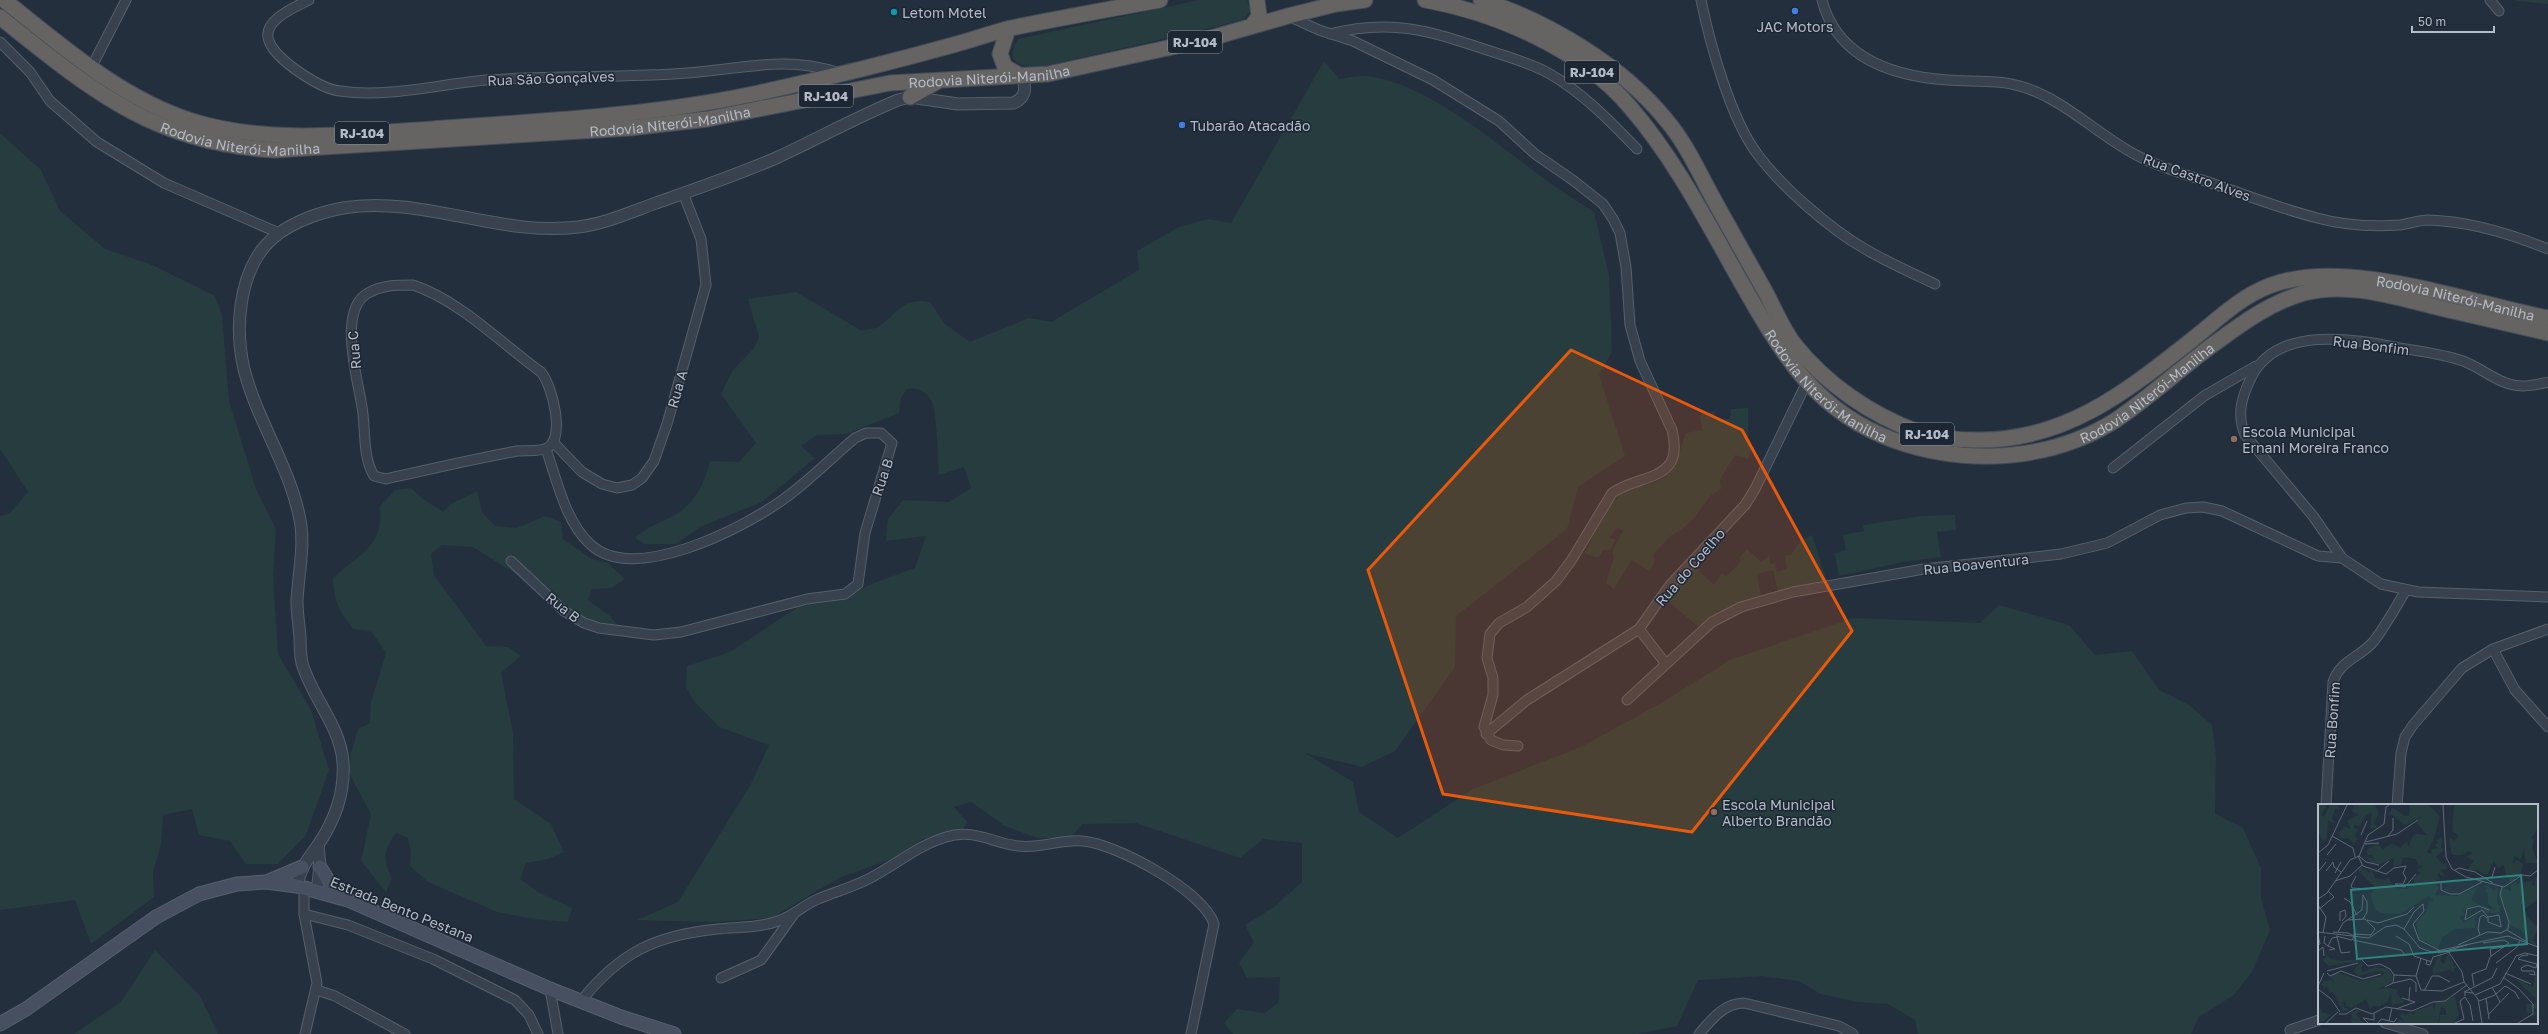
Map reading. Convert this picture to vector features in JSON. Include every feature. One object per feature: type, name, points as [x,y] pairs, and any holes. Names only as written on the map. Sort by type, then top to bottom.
[{"type":"highway","name":"Rodovia Niterói-Manilha","points":[[4,0],[91,68],[147,103],[190,120],[245,133],[289,135],[371,133],[641,112],[756,94],[842,74],[1008,29],[1160,0]]},
{"type":"highway","points":[[1252,26],[1259,16],[1257,0]]},
{"type":"highway","name":"Rodovia Niterói-Manilha","points":[[0,18],[72,74],[116,104],[163,128],[203,141],[245,148],[305,149],[630,128],[708,119],[890,83],[941,79],[1023,77],[1048,74],[1204,40],[1336,4],[1365,0]]},
{"type":"highway","name":"Rodovia Niterói-Manilha","points":[[1425,0],[1484,15],[1519,29],[1556,48],[1596,74],[1629,106],[1672,164],[1775,342],[1806,384],[1830,404],[1863,425],[1894,440],[1930,450],[1975,457],[2027,454],[2085,437],[2116,419],[2244,321],[2270,307],[2305,292],[2341,290],[2376,293],[2519,319],[2548,318]]},
{"type":"highway","name":"Rodovia Niterói-Manilha","points":[[1481,0],[1510,9],[1563,36],[1644,94],[1669,123],[1693,161],[1794,343],[1819,371],[1879,417],[1922,433],[1942,438],[2005,440],[2044,432],[2103,405],[2122,393],[2240,301],[2269,286],[2304,277],[2378,280],[2519,319],[2548,333]]},
{"type":"highway","points":[[1008,29],[1000,54],[1005,67],[1023,77]]},
{"type":"highway","points":[[910,98],[941,79]]},
{"type":"main road","points":[[266,882],[302,867]]},
{"type":"main road","points":[[320,867],[329,882],[348,900]]},
{"type":"main road","name":"Estrada Bento Pestana","points":[[0,1024],[26,1009],[156,917],[199,894],[237,884],[266,882],[300,887],[348,900],[550,989],[621,1017],[674,1034]]},
{"type":"street","points":[[91,68],[126,0]]},
{"type":"street","name":"Rua São Gonçalves","points":[[309,0],[273,22],[268,33],[272,47],[306,76],[320,84],[338,91],[370,93],[509,79],[689,73],[791,63],[815,65],[842,74]]},
{"type":"street","points":[[1097,12],[1108,0]]},
{"type":"street","points":[[1701,0],[1722,74],[1740,123],[1758,155],[1798,197],[1846,237],[1878,256],[1935,284]]},
{"type":"street","name":"Rua Castro Alves","points":[[1822,0],[1830,22],[1837,34],[1856,51],[1886,69],[1946,80],[1990,81],[2019,86],[2044,94],[2142,158],[2276,206],[2318,218],[2353,224],[2382,226],[2426,220],[2450,222],[2484,228],[2548,249]]},
{"type":"street","points":[[2490,0],[2499,10]]},
{"type":"street","points":[[1288,16],[1392,59],[1433,80],[1499,121],[1535,154],[1574,181],[1603,204],[1620,233],[1626,267],[1630,325],[1640,361],[1672,430],[1675,442],[1674,454],[1667,468],[1658,476],[1621,487],[1612,493],[1571,561],[1556,581],[1526,607],[1499,623],[1490,634],[1488,658],[1493,678],[1493,696],[1484,726],[1486,734],[1491,740],[1504,745],[1518,746]]},
{"type":"street","points":[[1330,34],[1356,27],[1387,25],[1432,32],[1520,61],[1549,74],[1566,85],[1606,118],[1637,149]]},
{"type":"street","points":[[0,42],[30,72],[50,101],[97,142],[164,183],[279,233]]},
{"type":"street","points":[[305,1034],[317,990],[311,942],[304,914],[300,887],[302,867],[318,845],[335,814],[344,785],[343,759],[337,734],[302,662],[297,604],[301,548],[300,518],[292,488],[249,384],[240,349],[244,293],[250,272],[264,248],[279,233],[299,222],[340,208],[372,206],[543,228],[579,227],[610,219],[776,158],[860,116],[898,100],[910,98],[958,104],[1014,103],[1021,99],[1024,94],[1026,86],[1023,77]]},
{"type":"street","name":"Rua A","points":[[550,445],[582,472],[602,484],[618,488],[632,485],[642,478],[654,461],[667,424],[706,285],[701,239],[683,193]]},
{"type":"street","name":"Rua C","points":[[413,285],[430,290],[449,302],[541,372],[548,380],[555,416],[556,430],[550,445],[386,479],[374,476],[368,458],[363,408],[350,337],[358,304],[367,293],[388,286],[413,285]]},
{"type":"street","name":"Rua Bonfim","points":[[2113,468],[2204,396],[2256,366],[2281,348],[2301,341],[2336,338],[2371,342],[2460,360],[2509,384],[2529,386],[2548,382]]},
{"type":"street","points":[[2256,366],[2240,408],[2240,423],[2245,435],[2313,516],[2342,558],[2381,584],[2406,590],[2548,597]]},
{"type":"street","name":"Rua do Coelho","points":[[1486,734],[1527,700],[1639,629],[1670,585],[1746,505],[1756,489],[1806,384]]},
{"type":"street","name":"Rua B","points":[[511,561],[564,611],[584,623],[599,628],[654,635],[681,632],[807,599],[845,594],[858,584],[865,534],[892,443],[881,433],[866,433],[855,438],[780,501],[730,530],[676,551],[656,557],[630,560],[612,558],[591,546],[579,533],[570,515],[550,445]]},
{"type":"street","name":"Rua Boaventura","points":[[1627,700],[1712,622],[1742,606],[1793,592],[1924,569],[2061,554],[2106,543],[2160,515],[2186,508],[2203,507],[2222,511],[2318,556],[2342,558]]},
{"type":"street","name":"Rua Bonfim","points":[[2326,804],[2333,682],[2335,674],[2343,664],[2374,640],[2406,590]]},
{"type":"street","points":[[1639,629],[1666,664]]},
{"type":"street","points":[[2397,804],[2401,753],[2405,737],[2413,725],[2462,668],[2493,648],[2548,629]]},
{"type":"street","points":[[2493,648],[2515,690],[2548,727]]},
{"type":"street","points":[[581,1001],[610,968],[646,946],[679,934],[777,922],[794,914],[816,900],[876,875],[915,851],[944,837],[959,833],[976,834],[1017,846],[1033,847],[1082,841],[1101,845],[1169,877],[1211,915],[1214,924],[1191,1034]]},
{"type":"street","points":[[317,891],[320,867],[318,845]]},
{"type":"street","points":[[304,914],[348,925],[418,954],[514,1000],[529,1014],[538,1034]]},
{"type":"street","points":[[721,978],[761,960],[794,914]]},
{"type":"street","points":[[550,989],[558,1034]]},
{"type":"street","points":[[317,990],[355,1006],[405,1034]]},
{"type":"street","points":[[1699,1034],[1720,1012],[1733,1003],[1744,1003],[1839,1026],[1853,1034]]},
{"type":"street","points":[[2290,1030],[2318,1020]]},
{"type":"street","points":[[2389,1024],[2423,1034]]},
{"type":"highlighted area","points":[[1571,350],[1742,430],[1852,631],[1692,832],[1443,794],[1368,570]]},
{"type":"green space","points":[[1199,0],[1247,0],[1251,10],[1244,19],[1223,25],[1050,65],[1026,66],[1019,64],[1012,56],[1013,49],[1018,39]]},
{"type":"green space","points":[[2515,0],[2548,0],[2548,4],[2516,1]]},
{"type":"green space","points":[[1324,61],[1339,79],[1366,76],[1388,80],[1433,100],[1455,113],[1549,182],[1594,212],[1609,275],[1612,352],[1599,375],[1625,456],[1578,487],[1567,529],[1456,616],[1455,667],[1395,751],[1362,767],[1305,753],[1353,782],[1359,812],[1398,838],[1473,789],[1581,747],[1663,702],[1730,660],[1853,618],[1980,623],[1999,605],[2069,625],[2095,655],[2132,651],[2159,690],[2189,705],[2212,725],[2216,757],[2215,814],[2243,828],[2261,868],[2261,898],[2270,930],[2252,972],[2234,995],[2199,1017],[2191,1034],[1918,1034],[1915,1020],[1888,1004],[1857,1002],[1821,994],[1799,981],[1762,976],[1698,980],[1677,1026],[1637,1034],[1233,1034],[1224,1023],[1237,1009],[1265,1013],[1279,1002],[1280,977],[1247,978],[1239,963],[1254,942],[1245,925],[1274,907],[1302,882],[1302,843],[1263,839],[1240,858],[1136,823],[1082,824],[1071,838],[1037,838],[1005,826],[971,802],[954,807],[967,822],[963,829],[923,839],[897,857],[839,878],[771,918],[717,922],[637,920],[678,902],[752,782],[769,745],[719,727],[694,701],[686,687],[687,666],[730,652],[798,607],[837,600],[874,583],[915,568],[926,536],[886,541],[888,519],[903,500],[949,502],[971,488],[964,467],[939,475],[936,426],[932,402],[925,393],[918,389],[907,389],[901,398],[899,413],[846,434],[817,435],[801,446],[815,458],[762,502],[700,527],[676,544],[645,544],[635,538],[650,527],[676,514],[690,503],[700,488],[710,461],[739,462],[756,443],[721,394],[733,370],[754,348],[759,337],[748,299],[796,292],[862,331],[878,327],[907,304],[921,301],[930,302],[945,324],[970,342],[1029,318],[1051,322],[1139,270],[1137,251],[1179,227],[1208,219],[1231,223]]},
{"type":"green space","points":[[0,133],[41,170],[60,211],[105,249],[152,265],[215,296],[222,315],[229,401],[256,489],[276,529],[273,577],[278,654],[311,710],[329,770],[306,835],[278,864],[246,864],[230,841],[199,835],[192,809],[163,815],[161,844],[153,873],[154,897],[91,944],[75,900],[0,910],[0,516],[9,514],[28,492],[0,449]]},
{"type":"green space","points":[[1748,408],[1748,442],[1751,449],[1748,459],[1735,455],[1720,479],[1721,489],[1711,495],[1694,518],[1681,530],[1670,536],[1653,555],[1655,561],[1650,571],[1631,560],[1614,589],[1606,583],[1614,557],[1612,551],[1623,531],[1618,527],[1609,538],[1616,540],[1610,550],[1604,550],[1598,558],[1585,553],[1612,503],[1625,491],[1659,480],[1671,470],[1678,456],[1686,433],[1702,430],[1700,415],[1715,411],[1716,419],[1730,419],[1731,409]]},
{"type":"green space","points":[[411,488],[423,499],[443,512],[451,504],[477,491],[482,512],[495,526],[517,528],[545,516],[561,522],[563,539],[590,558],[608,563],[625,579],[611,588],[592,589],[588,600],[610,616],[620,628],[564,617],[517,575],[473,547],[442,545],[431,554],[434,575],[486,646],[508,647],[521,656],[501,673],[513,733],[514,799],[551,824],[564,852],[548,859],[526,863],[520,879],[540,893],[572,908],[568,922],[533,919],[497,912],[428,882],[410,866],[411,851],[408,838],[396,833],[389,845],[386,855],[387,866],[392,878],[386,892],[361,861],[371,814],[349,773],[351,753],[358,729],[370,723],[371,702],[386,653],[372,632],[353,629],[348,622],[338,606],[333,578],[371,545],[380,525],[380,506],[395,490]]},
{"type":"green space","points":[[1955,515],[1956,530],[1937,532],[1941,557],[1903,562],[1839,576],[1835,553],[1846,550],[1843,535],[1864,531],[1863,525],[1921,516]]},
{"type":"green space","points":[[1812,535],[1827,582],[1778,592],[1773,570],[1757,574],[1761,596],[1717,614],[1699,627],[1670,603],[1668,596],[1672,587],[1694,566],[1714,585],[1722,573],[1726,577],[1741,561],[1739,558],[1747,549],[1761,562],[1769,556],[1770,564],[1775,563],[1777,572],[1787,569],[1785,556],[1791,555],[1800,541]]},
{"type":"green space","points":[[155,950],[200,996],[218,1034],[74,1034],[121,1002]]},
{"type":"place","name":"JAC Motors","points":[[1795,11]]},
{"type":"place","name":"Letom Motel","points":[[894,12]]},
{"type":"place","name":"Tubarão Atacadão","points":[[1182,125]]},
{"type":"place","name":"Escola Municipal Ernani Moreira Franco","points":[[2234,439]]},
{"type":"place","name":"Escola Municipal Alberto Brandão","points":[[1714,812]]}]
